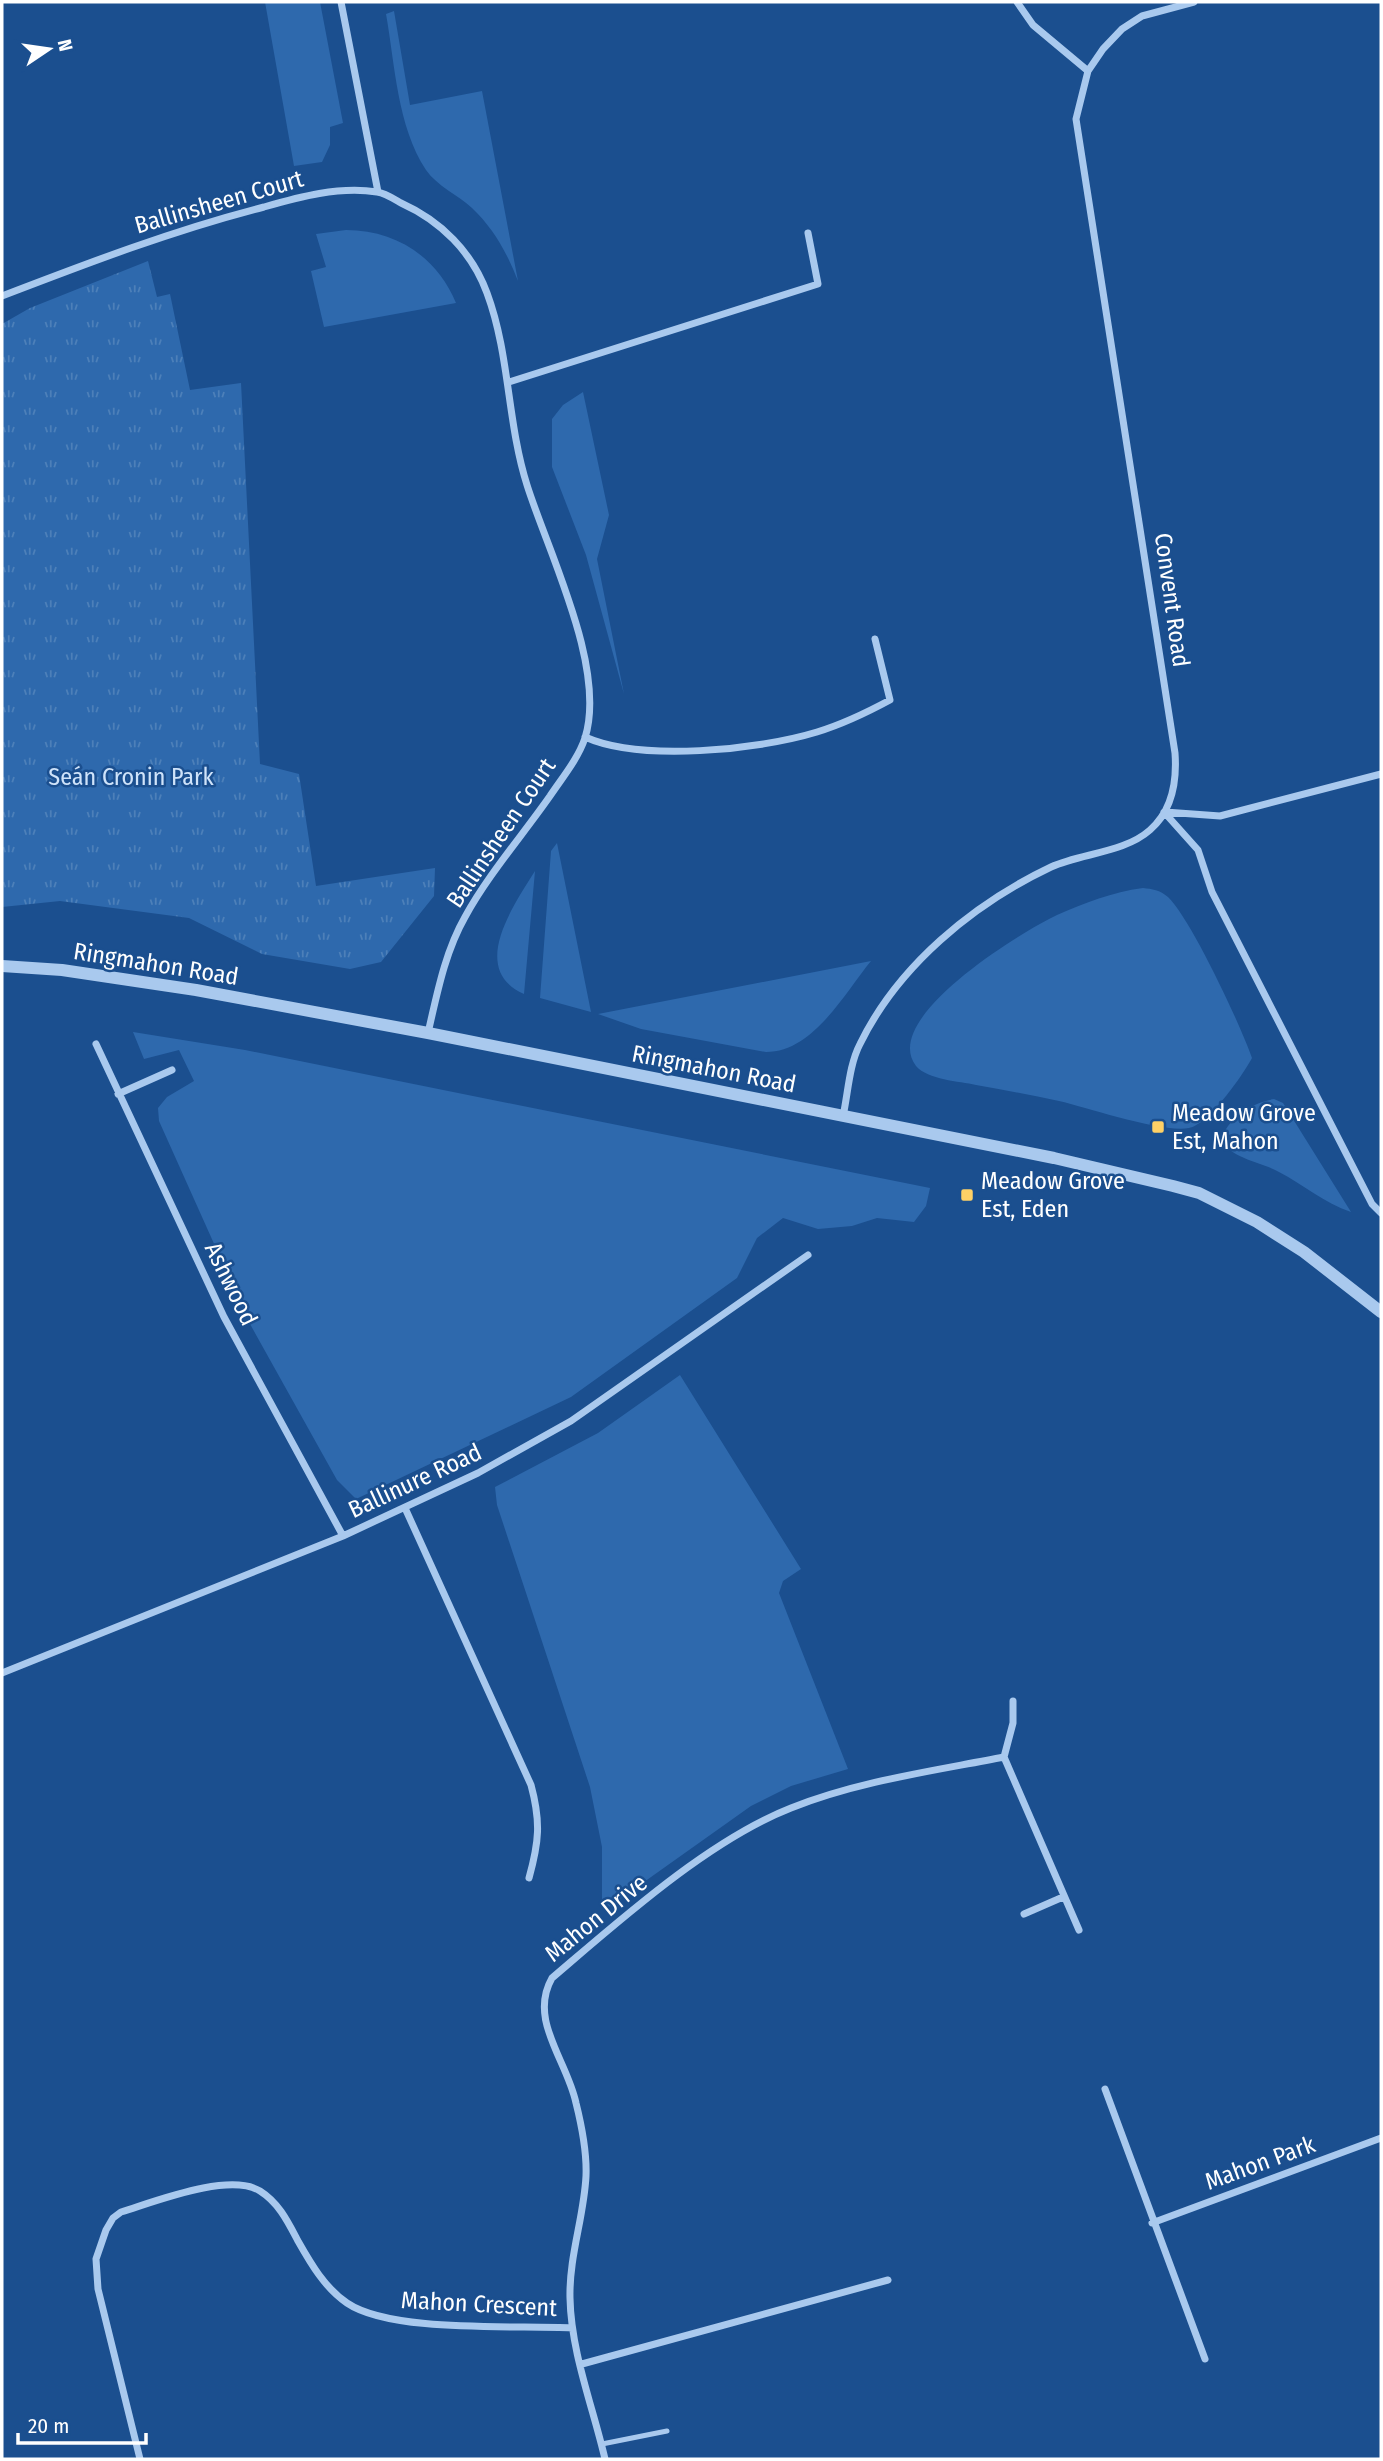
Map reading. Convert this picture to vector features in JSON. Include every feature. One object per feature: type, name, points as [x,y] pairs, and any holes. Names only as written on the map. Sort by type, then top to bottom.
[{"type":"street","points":[[341,2],[378,192]]},
{"type":"street","points":[[1017,2],[1033,25],[1088,72]]},
{"type":"street","name":"Convent Road","points":[[1164,812],[1177,783],[1175,752],[1078,147],[1076,119],[1088,72],[1103,49],[1142,16],[1194,2]]},
{"type":"street","name":"Ballinsheen Court","points":[[2,296],[132,246],[313,194],[378,192],[416,210],[444,229],[466,253],[488,294],[509,382],[521,464],[560,576],[585,662],[589,703],[585,737],[567,772],[464,918],[439,981],[428,1033]]},
{"type":"street","points":[[509,382],[818,284],[808,233]]},
{"type":"street","points":[[585,737],[602,745],[658,751],[734,746],[813,733],[853,720],[890,700],[875,639]]},
{"type":"street","points":[[1164,812],[1220,816],[1381,774]]},
{"type":"street","points":[[843,1116],[858,1046],[888,997],[928,952],[986,904],[1019,884],[1054,866],[1130,842],[1150,830],[1164,812]]},
{"type":"street","points":[[1164,812],[1198,850],[1212,892],[1254,977],[1372,1203],[1381,1213]]},
{"type":"street","name":"Ringmahon Road","points":[[2,966],[62,970],[196,989],[1054,1158],[1199,1193],[1257,1222],[1304,1252],[1381,1312]]},
{"type":"street","name":"Ashwood","points":[[96,1044],[224,1317],[343,1536]]},
{"type":"street","points":[[118,1094],[172,1070]]},
{"type":"street","name":"Ballinure Road","points":[[2,1672],[343,1536],[478,1473],[571,1422],[808,1255]]},
{"type":"street","points":[[405,1507],[531,1785],[538,1809],[539,1838],[529,1878]]},
{"type":"street","points":[[1013,1701],[1013,1723],[1004,1757],[1079,1930]]},
{"type":"street","name":"Mahon Drive","points":[[605,2459],[572,2328],[572,2252],[586,2176],[585,2139],[575,2096],[549,2034],[544,2012],[543,1994],[552,1978],[697,1863],[758,1823],[824,1796],[1004,1757]]},
{"type":"street","points":[[1024,1914],[1063,1897]]},
{"type":"street","points":[[1105,2089],[1205,2359]]},
{"type":"street","name":"Mahon Park","points":[[1153,2223],[1381,2138]]},
{"type":"street","name":"Mahon Crescent","points":[[140,2459],[98,2289],[96,2259],[106,2230],[113,2218],[121,2212],[218,2185],[238,2184],[259,2190],[279,2206],[326,2284],[348,2304],[368,2313],[399,2323],[572,2328]]},
{"type":"street","points":[[582,2364],[888,2280]]},
{"type":"lane","points":[[602,2444],[667,2431]]},
{"type":"green space","points":[[265,2],[320,2],[343,123],[330,127],[330,145],[322,162],[294,166]]},
{"type":"green space","points":[[394,11],[410,105],[482,91],[518,281],[487,224],[472,208],[431,176],[416,153],[403,114],[395,74],[386,14]]},
{"type":"green space","points":[[346,230],[382,235],[413,249],[438,272],[456,303],[324,327],[311,271],[326,267],[316,234]]},
{"type":"green space","name":"Seán Cronin Park","points":[[148,261],[157,297],[170,294],[190,390],[241,383],[260,764],[299,774],[316,886],[435,868],[434,896],[381,962],[350,969],[262,954],[189,918],[60,901],[2,907],[2,324],[30,308]]},
{"type":"green space","points":[[583,392],[609,515],[597,559],[624,694],[586,555],[552,467],[552,419],[563,405]]},
{"type":"green space","points":[[557,843],[591,1012],[540,998],[551,851]]},
{"type":"green space","points":[[535,871],[524,994],[508,983],[499,969],[497,953],[508,918]]},
{"type":"green space","points":[[1143,888],[1162,893],[1178,909],[1215,974],[1252,1058],[1233,1087],[1206,1118],[1189,1128],[1162,1127],[1059,1101],[944,1079],[921,1071],[916,1066],[910,1046],[918,1024],[935,1001],[960,978],[1015,939],[1057,915],[1110,895]]},
{"type":"green space","points":[[871,961],[813,1032],[783,1049],[766,1052],[641,1029],[598,1014]]},
{"type":"green space","points":[[133,1032],[245,1050],[930,1188],[926,1206],[914,1222],[877,1218],[852,1226],[818,1229],[783,1218],[757,1238],[737,1278],[571,1397],[356,1499],[337,1480],[250,1324],[159,1121],[158,1108],[167,1097],[194,1081],[179,1050],[144,1059]]},
{"type":"green space","points":[[1274,1099],[1283,1103],[1351,1212],[1332,1204],[1279,1172],[1240,1156],[1221,1141],[1229,1125],[1241,1113]]},
{"type":"green space","points":[[680,1375],[801,1569],[783,1581],[779,1593],[848,1769],[791,1786],[751,1806],[606,1909],[602,1899],[602,1847],[590,1787],[497,1505],[495,1487],[598,1433]]},
{"type":"place","name":"Meadow Grove Est, Mahon","points":[[1158,1127]]},
{"type":"place","name":"Meadow Grove Est, Eden","points":[[967,1195]]}]
